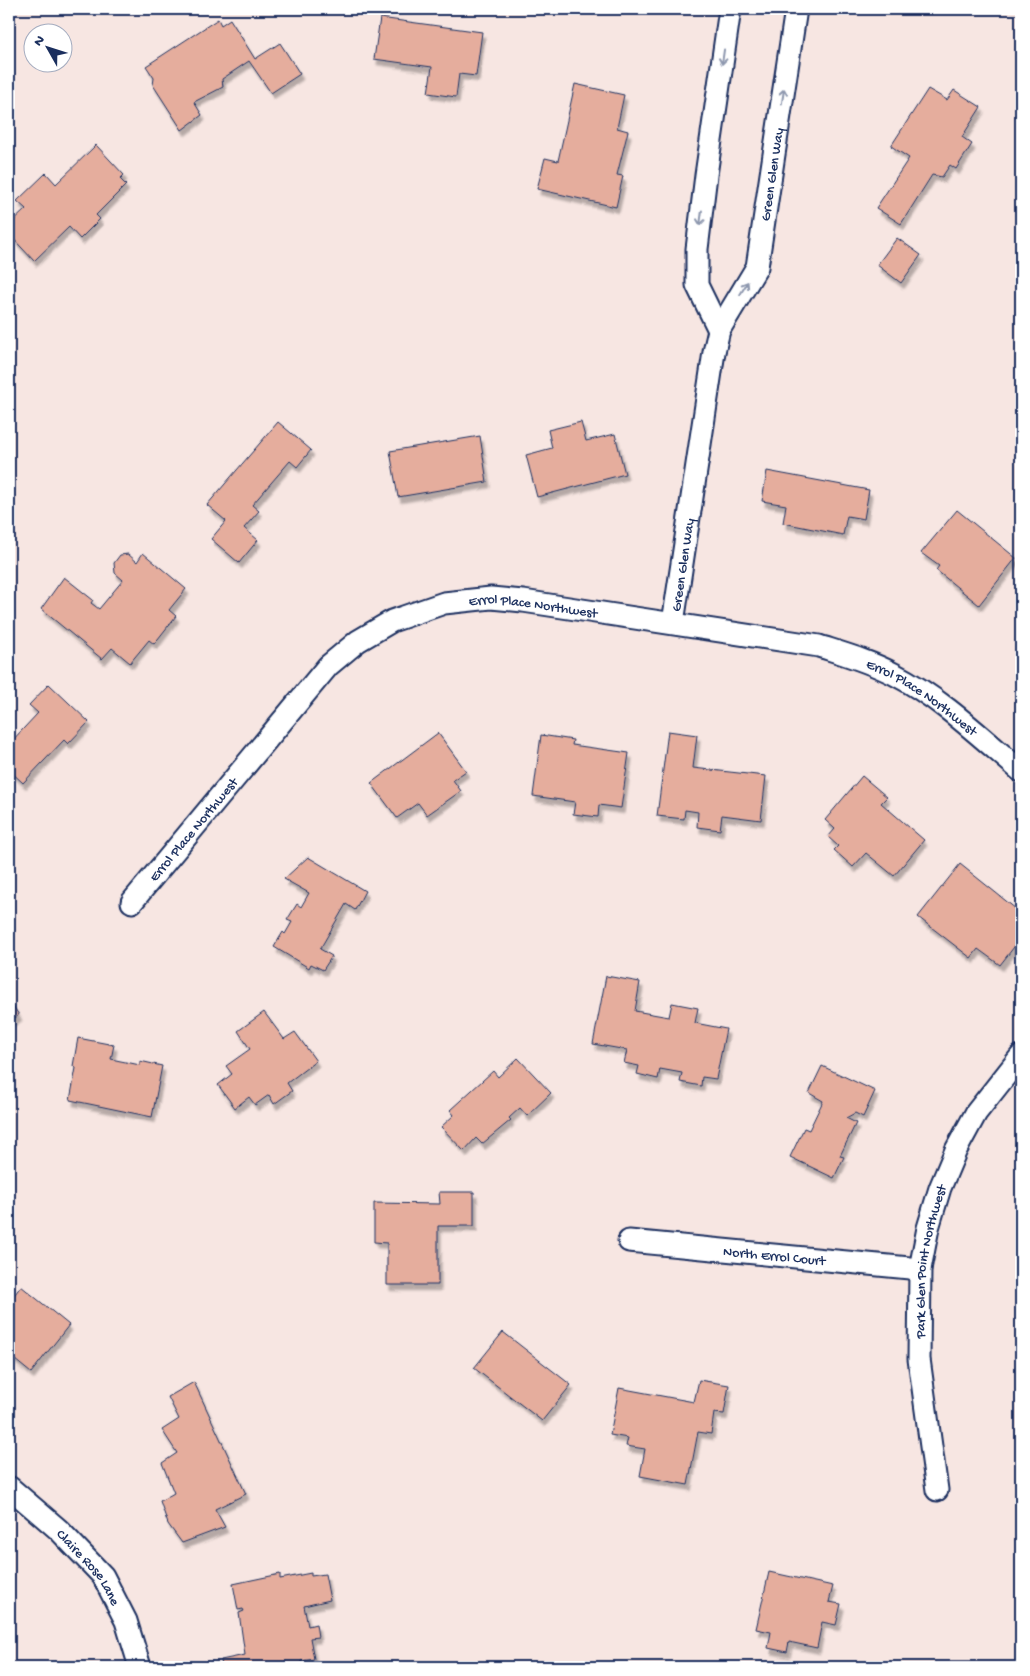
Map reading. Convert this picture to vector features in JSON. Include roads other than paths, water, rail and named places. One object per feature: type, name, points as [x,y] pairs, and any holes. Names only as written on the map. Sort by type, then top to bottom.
[{"type":"street","points":[[719,330],[697,285],[697,249],[730,9]]},
{"type":"street","name":"Green Glen Way","points":[[673,623],[714,352],[719,330],[757,267],[796,9]]},
{"type":"street","name":"Errol Place Northwest","points":[[132,902],[328,666],[358,641],[392,621],[444,603],[491,598],[523,601],[819,646],[860,658],[895,674],[945,708],[1021,770]]},
{"type":"street","name":"Park Glen Point Northwest","points":[[937,1490],[919,1359],[920,1269],[935,1204],[956,1150],[976,1113],[1021,1056]]},
{"type":"street","name":"North Errol Court","points":[[629,1241],[920,1269]]},
{"type":"street","name":"Claire Rose Lane","points":[[9,1487],[59,1530],[102,1576],[126,1621],[140,1667]]}]
